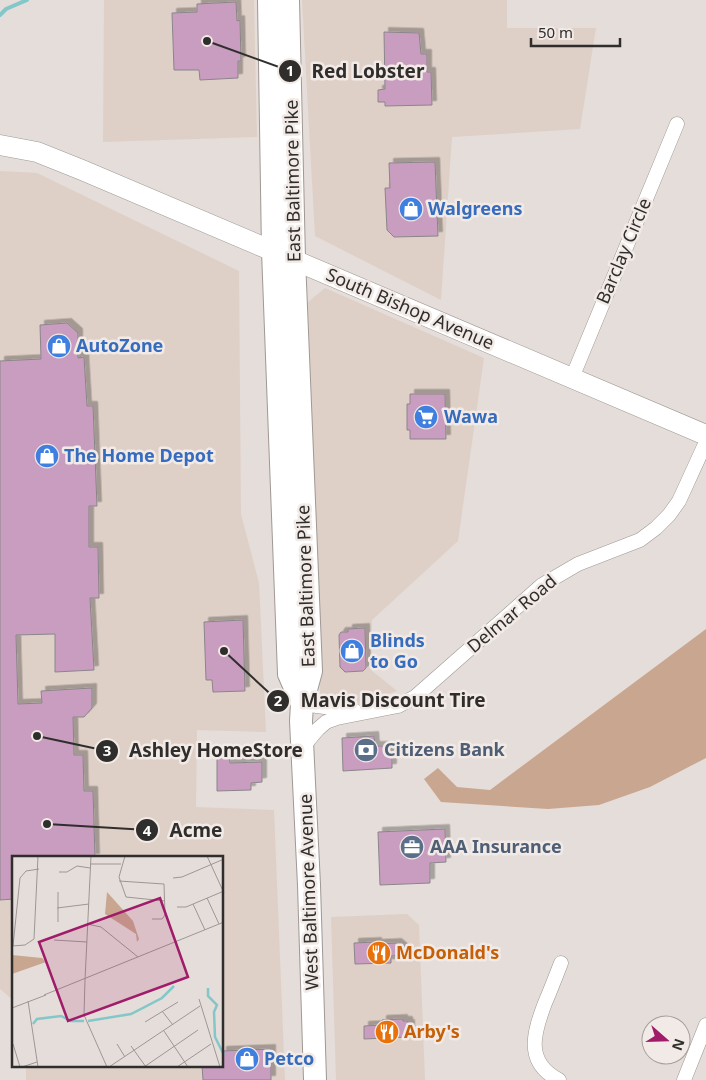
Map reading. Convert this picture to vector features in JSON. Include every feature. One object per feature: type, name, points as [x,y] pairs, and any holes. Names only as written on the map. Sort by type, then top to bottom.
[{"type":"main road","name":"East Baltimore Pike","points":[[269,0],[273,251],[294,517]]},
{"type":"main road","name":"East Baltimore Pike","points":[[288,0],[294,259],[294,517],[288,674],[302,704]]},
{"type":"main road","name":"South Bishop Avenue","points":[[0,145],[36,152],[706,434]]},
{"type":"main road","name":"West Baltimore Avenue","points":[[302,704],[302,748],[311,938],[315,1080]]},
{"type":"street","name":"Barclay Circle","points":[[572,378],[677,124]]},
{"type":"street","name":"Delmar Road","points":[[302,748],[326,722],[398,706],[415,697],[542,585],[578,564],[628,545],[649,534],[663,522],[674,508],[706,442]]},
{"type":"street","name":"Delmar Road","points":[[302,704],[365,713]]},
{"type":"street","points":[[559,1080],[543,1068],[536,1056],[533,1041],[536,1028],[562,963]]},
{"type":"street","points":[[684,1080],[706,1024]]},
{"type":"shaded area","points":[[104,0],[254,0],[257,137],[103,142]]},
{"type":"shaded area","points":[[302,0],[507,0],[507,28],[596,28],[580,129],[452,137],[441,300],[315,236]]},
{"type":"shaded area","points":[[0,171],[37,173],[239,271],[241,514],[259,583],[266,732],[197,730],[196,807],[274,810],[285,1080],[26,1080],[26,1068],[224,1068],[224,856],[12,856],[12,999],[0,989]]},
{"type":"shaded area","points":[[325,288],[484,358],[458,541],[372,620],[371,670],[397,691],[358,704],[320,695],[308,302]]},
{"type":"shaded area","points":[[706,629],[706,758],[650,787],[599,805],[548,809],[441,802],[424,779],[438,768],[457,787],[490,790]]},
{"type":"shaded area","points":[[407,914],[419,925],[425,1080],[336,1080],[331,917]]},
{"type":"building","points":[[236,2],[237,21],[240,20],[241,61],[238,61],[238,78],[200,80],[199,70],[174,70],[172,13],[197,12],[197,4]]},
{"type":"building","points":[[384,32],[419,33],[421,54],[427,54],[427,72],[431,72],[432,105],[385,106],[385,102],[378,102],[378,90],[385,89]]},
{"type":"building","name":"Walgreens","points":[[435,162],[438,236],[394,237],[387,230],[385,188],[390,188],[389,163]]},
{"type":"building","points":[[67,323],[78,333],[78,358],[84,357],[87,406],[93,406],[97,506],[89,506],[89,547],[98,547],[99,598],[90,598],[94,670],[55,672],[55,634],[16,635],[18,704],[42,703],[41,691],[92,688],[92,708],[84,717],[73,717],[74,755],[83,755],[84,791],[93,791],[95,856],[12,856],[12,899],[0,900],[0,361],[41,359],[40,325]]},
{"type":"building","name":"Wawa","points":[[410,394],[445,394],[446,439],[410,439],[410,430],[407,430],[407,404],[410,404]]},
{"type":"building","points":[[243,620],[245,691],[213,692],[212,680],[206,680],[204,622]]},
{"type":"building","name":"Blinds to Go","points":[[365,628],[366,668],[363,671],[345,672],[340,667],[339,635],[341,632],[348,632],[348,629]]},
{"type":"building","name":"Citizens Bank","points":[[374,736],[375,746],[385,746],[392,754],[392,768],[343,771],[342,738]]},
{"type":"building","points":[[217,752],[229,752],[230,763],[262,762],[262,782],[251,783],[251,790],[217,791]]},
{"type":"building","name":"AAA Insurance","points":[[445,829],[446,862],[430,863],[430,883],[380,885],[378,832]]},
{"type":"building","name":"McDonald's","points":[[377,942],[377,944],[397,943],[403,948],[403,955],[391,956],[391,963],[355,964],[354,943]]},
{"type":"building","name":"Arby's","points":[[403,1019],[403,1021],[408,1021],[408,1024],[410,1024],[410,1037],[364,1039],[364,1026],[382,1025],[382,1020]]},
{"type":"building","name":"Petco","points":[[271,1049],[271,1080],[203,1080],[202,1068],[224,1068],[224,1051]]},
{"type":"waterway","points":[[0,15],[6,9],[27,0]]},
{"type":"place","name":"Red Lobster","points":[[207,41]]},
{"type":"place","name":"Walgreens","points":[[411,209]]},
{"type":"place","name":"AutoZone","points":[[59,346]]},
{"type":"place","name":"Wawa","points":[[426,417]]},
{"type":"place","name":"The Home Depot","points":[[47,456]]},
{"type":"place","name":"Mavis Discount Tire","points":[[224,651]]},
{"type":"place","name":"Blinds to Go","points":[[352,651]]},
{"type":"place","name":"Ashley HomeStore","points":[[37,736]]},
{"type":"place","name":"Citizens Bank","points":[[366,750]]},
{"type":"place","name":"Acme","points":[[47,824]]},
{"type":"place","name":"AAA Insurance","points":[[412,847]]},
{"type":"place","name":"McDonald's","points":[[379,953]]},
{"type":"place","name":"Arby's","points":[[387,1032]]},
{"type":"place","name":"Petco","points":[[247,1059]]}]
